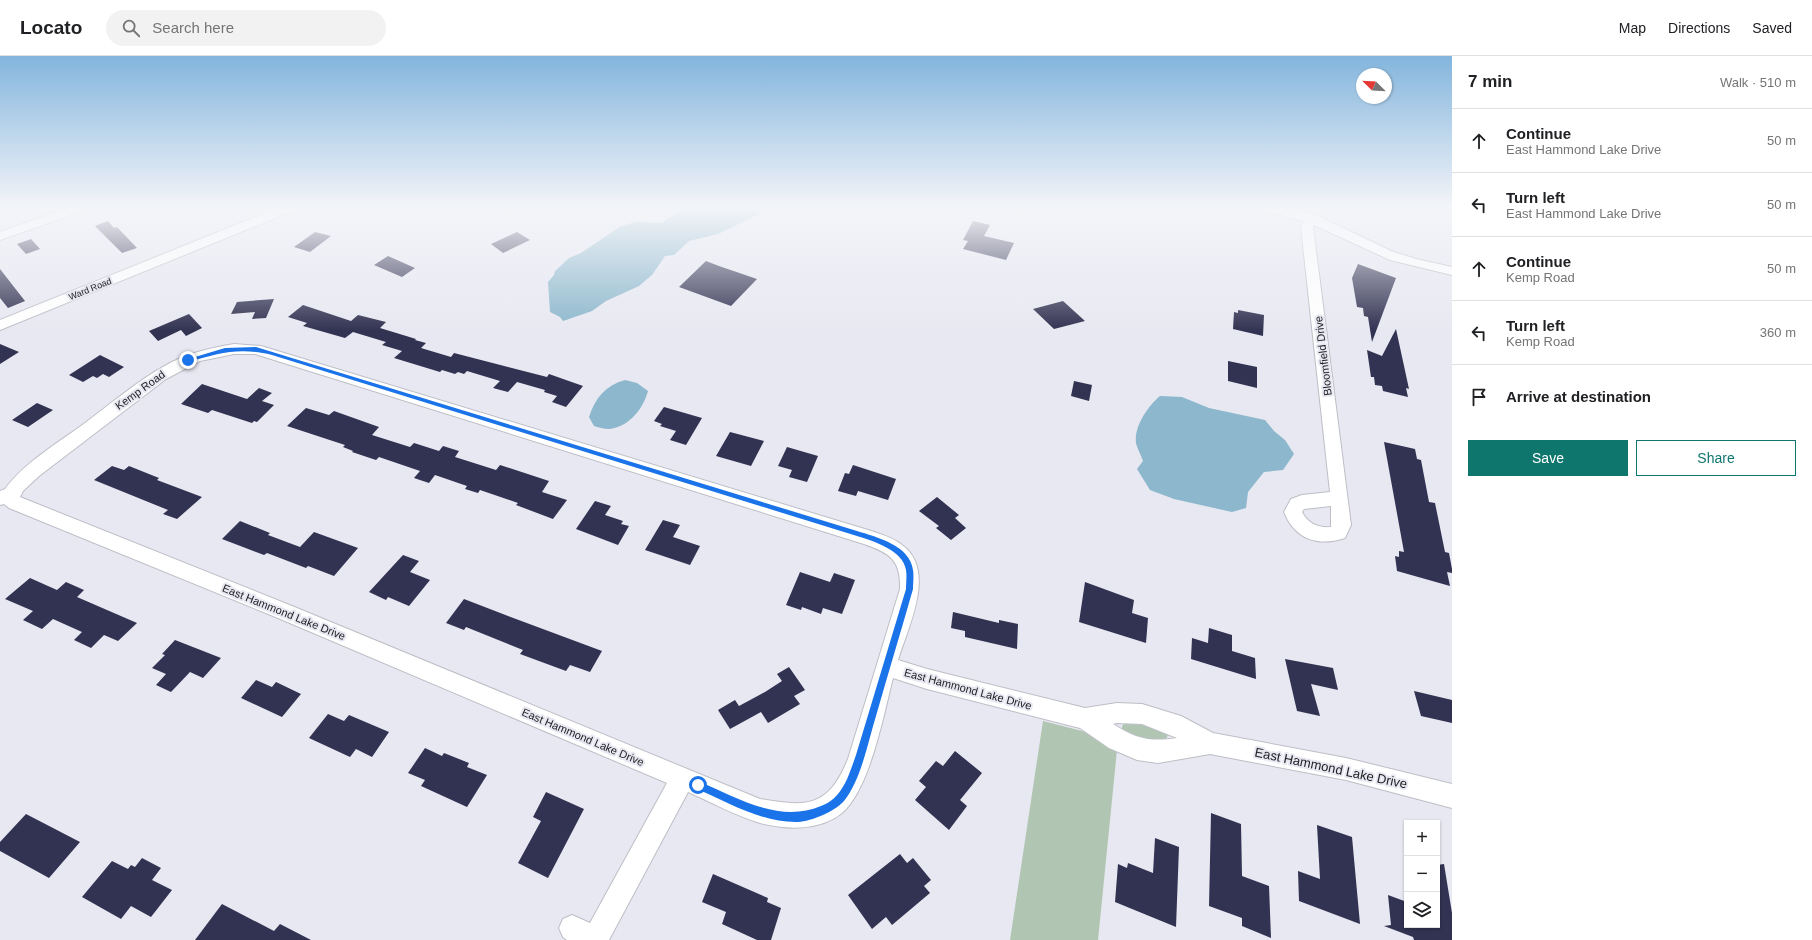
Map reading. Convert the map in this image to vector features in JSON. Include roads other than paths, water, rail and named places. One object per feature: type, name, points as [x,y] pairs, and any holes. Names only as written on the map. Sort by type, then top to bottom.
[{"type":"street","name":"Ward Road","points":[[0,325],[189,248]]},
{"type":"street","name":"Bloomfield Drive","points":[[1310,248],[1339,495]]},
{"type":"street","points":[[1377,248],[1400,259],[1452,271]]},
{"type":"street","name":"Kemp Road","points":[[6,496],[33,471],[173,367],[194,358],[225,349],[256,349],[857,534],[890,546],[906,560],[910,569],[911,579],[910,589],[886,666]]},
{"type":"street","name":"East Hammond Lake Drive","points":[[6,496],[15,503],[285,612],[682,779],[760,811],[783,817],[799,817],[829,807],[840,798],[849,784],[860,755],[886,666],[927,679],[1085,719],[1122,742],[1147,751],[1158,752],[1210,743]]},
{"type":"street","name":"East Hammond Lake Drive","points":[[1085,719],[1117,713],[1142,714],[1173,724],[1210,743],[1346,769],[1452,796]]},
{"type":"street","points":[[587,936],[682,779]]},
{"type":"water","points":[[588,248],[681,248],[674,255],[665,256],[652,275],[639,286],[606,301],[592,311],[563,321],[560,317],[550,312],[548,282],[554,275],[555,271],[569,258]]},
{"type":"water","points":[[625,380],[637,383],[648,391],[639,410],[629,421],[616,428],[607,429],[594,426],[589,417],[598,398],[612,385]]},
{"type":"water","points":[[1160,396],[1182,397],[1209,408],[1265,420],[1274,431],[1285,440],[1294,454],[1283,470],[1264,472],[1248,492],[1246,508],[1232,512],[1174,499],[1150,490],[1137,469],[1143,461],[1136,443],[1136,437],[1137,430],[1143,417],[1151,405]]}]
